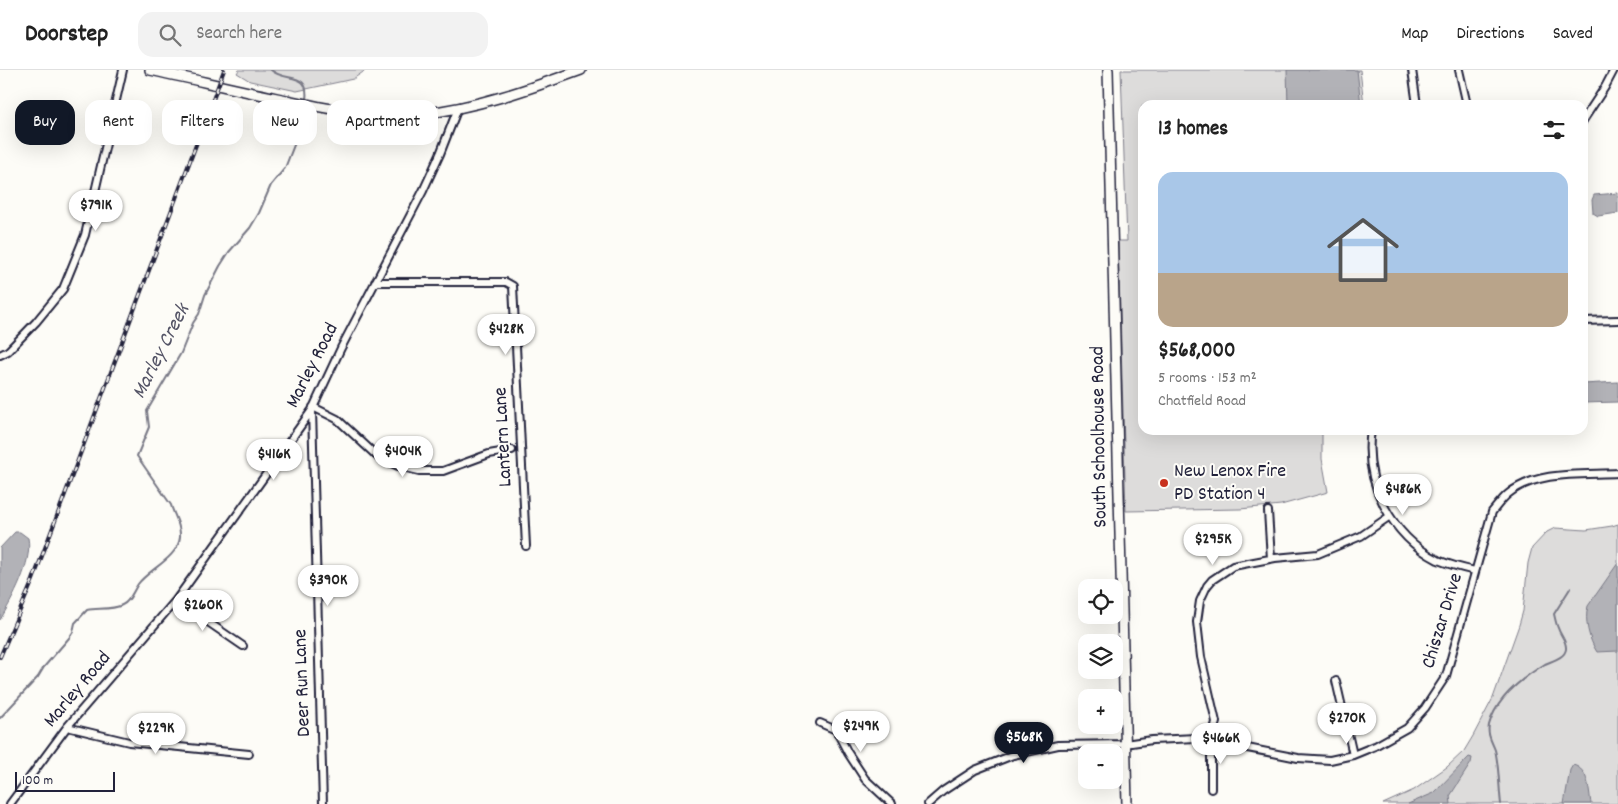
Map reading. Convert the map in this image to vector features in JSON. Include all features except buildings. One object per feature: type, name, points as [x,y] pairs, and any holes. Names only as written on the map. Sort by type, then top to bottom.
[{"type":"street","points":[[0,355],[8,351],[36,322],[63,289],[84,235],[123,70]]},
{"type":"street","points":[[150,70],[324,108],[350,113],[384,115],[418,114],[458,108],[522,91],[581,70]]},
{"type":"street","name":"South Schoolhouse Road","points":[[1108,70],[1127,804]]},
{"type":"street","points":[[1412,70],[1416,100]]},
{"type":"street","points":[[1459,70],[1466,100]]},
{"type":"street","points":[[1588,113],[1614,74]]},
{"type":"street","name":"Marley Road","points":[[10,804],[67,727],[176,600],[312,408],[423,191],[458,108]]},
{"type":"street","name":"Lantern Lane","points":[[375,282],[506,282],[513,286],[526,546]]},
{"type":"street","points":[[1588,321],[1618,320]]},
{"type":"street","points":[[312,408],[337,419],[378,457],[398,466],[419,471],[444,471],[489,454],[512,450]]},
{"type":"street","name":"Deer Run Lane","points":[[312,408],[323,804]]},
{"type":"street","points":[[1370,435],[1369,448],[1374,480],[1378,493],[1390,516],[1409,539],[1424,551],[1438,560],[1475,571]]},
{"type":"street","name":"Chiszar Drive","points":[[928,804],[943,791],[975,770],[1013,756],[1058,745],[1125,744],[1152,740],[1197,738],[1298,758],[1330,760],[1353,755],[1376,746],[1407,728],[1425,708],[1446,676],[1492,512],[1508,494],[1530,481],[1558,476],[1618,473]]},
{"type":"street","points":[[1268,511],[1271,559]]},
{"type":"street","points":[[1211,789],[1211,741],[1216,722],[1202,657],[1197,622],[1200,601],[1212,580],[1233,566],[1271,559],[1318,554],[1361,536],[1390,516]]},
{"type":"street","points":[[176,600],[243,646]]},
{"type":"street","points":[[1336,681],[1353,755]]},
{"type":"street","points":[[820,723],[836,730],[865,780],[892,804]]},
{"type":"street","points":[[67,727],[128,742],[249,754]]},
{"type":"shaded area","points":[[239,70],[366,70],[353,79],[297,91],[250,81],[237,73]]},
{"type":"shaded area","points":[[1121,70],[1360,70],[1363,100],[1138,100],[1138,435],[1322,435],[1322,459],[1328,492],[1281,505],[1240,509],[1126,511],[1118,241],[1127,241]]},
{"type":"shaded area","points":[[1287,70],[1357,70],[1360,100],[1288,100]]},
{"type":"shaded area","points":[[1618,193],[1618,213],[1598,216],[1593,213],[1592,200],[1594,195]]},
{"type":"shaded area","points":[[1618,382],[1618,402],[1588,403],[1588,384]]},
{"type":"shaded area","points":[[1618,524],[1618,804],[1383,804],[1414,790],[1447,767],[1464,751],[1473,736],[1493,698],[1519,625],[1523,611],[1528,563],[1532,548],[1547,532],[1555,528],[1586,530]]},
{"type":"shaded area","points":[[15,532],[20,532],[28,538],[29,548],[25,569],[0,620],[0,548]]},
{"type":"shaded area","points":[[1618,563],[1618,651],[1597,652],[1588,630],[1588,606]]},
{"type":"shaded area","points":[[1469,757],[1472,758],[1471,763],[1450,796],[1451,804],[1408,804],[1434,793]]},
{"type":"shaded area","points":[[1573,765],[1578,767],[1585,776],[1589,787],[1591,804],[1564,804],[1570,770]]},
{"type":"waterway","name":"Marley Creek","points":[[271,70],[304,84],[306,100]]},
{"type":"waterway","name":"Marley Creek","points":[[0,718],[38,677],[44,667],[69,638],[75,623],[87,610],[114,608],[125,604],[138,584],[169,557],[178,544],[180,537],[179,528],[171,505],[137,456],[149,427],[147,411],[181,353],[193,323],[199,314],[205,295],[220,266],[229,252],[250,228],[259,213],[271,185],[285,168],[294,145]]},
{"type":"waterway","points":[[1501,804],[1495,750],[1489,735],[1492,715],[1497,706],[1519,683],[1565,652],[1565,643],[1554,614],[1571,587]]},
{"type":"railway","points":[[0,657],[33,580],[224,70]]},
{"type":"place","name":"New Lenox Fire PD Station 4","points":[[1164,483]]}]
